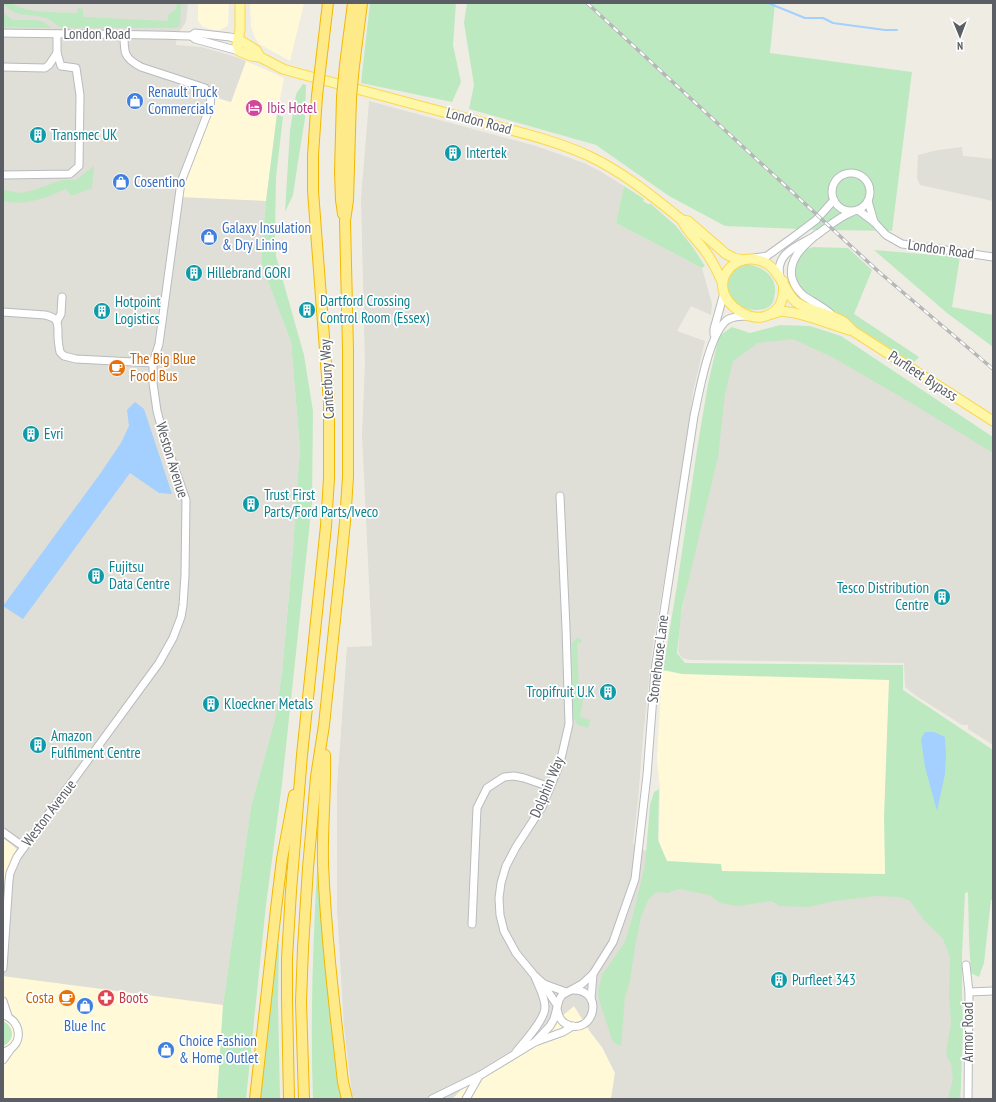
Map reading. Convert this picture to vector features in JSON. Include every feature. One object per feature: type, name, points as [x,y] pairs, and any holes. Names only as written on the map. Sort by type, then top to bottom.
[{"type":"highway","name":"Canterbury Way","points":[[302,755],[322,571],[329,470],[328,396],[313,191],[313,155],[317,96],[328,3]]},
{"type":"highway","name":"Canterbury Way","points":[[324,725],[348,477],[348,364],[344,221],[348,200],[345,65],[353,3]]},
{"type":"highway","name":"Canterbury Way","points":[[346,97],[354,66],[362,3]]},
{"type":"highway","points":[[304,1099],[301,1002],[303,948],[309,853],[316,777],[324,725]]},
{"type":"highway","points":[[324,725],[325,775],[323,856],[326,918],[342,1082],[347,1099]]},
{"type":"highway","points":[[255,1099],[282,859],[302,755]]},
{"type":"highway","points":[[289,1099],[287,1039],[288,958],[291,891],[302,755]]},
{"type":"main road","points":[[239,51],[238,39],[240,30],[240,3]]},
{"type":"main road","name":"London Road","points":[[238,39],[256,50],[260,57]]},
{"type":"main road","name":"London Road","points":[[239,51],[251,56],[260,57],[283,69],[566,146],[590,156],[615,170],[636,184],[682,220],[688,221],[717,247],[730,256],[747,260]]},
{"type":"main road","name":"London Road","points":[[682,220],[684,226],[703,247],[722,282]]},
{"type":"main road","points":[[747,260],[762,262],[768,265],[781,279],[784,296],[782,302],[778,308],[762,317],[741,313],[725,298],[722,288],[722,282],[726,272],[737,262],[747,260]]},
{"type":"main road","name":"Purfleet Bypass","points":[[781,279],[795,301],[801,305],[845,323],[853,331],[993,421]]},
{"type":"main road","name":"Purfleet Bypass","points":[[768,315],[781,311],[795,313],[853,331]]},
{"type":"street","name":"London Road","points":[[3,33],[124,35],[157,34],[191,36],[195,39],[239,51]]},
{"type":"street","name":"London Road","points":[[191,36],[195,33],[238,39]]},
{"type":"street","points":[[3,175],[70,174],[79,166],[80,96],[76,68],[61,66],[57,53],[57,34]]},
{"type":"street","name":"Weston Avenue","points":[[3,968],[10,873],[17,857],[159,663],[173,638],[184,605],[186,575],[186,500],[165,441],[157,411],[153,383],[153,363],[159,344],[181,182],[210,107],[211,96],[205,88],[141,67],[132,62],[126,54],[124,35]]},
{"type":"street","points":[[3,67],[45,68],[49,65],[57,53]]},
{"type":"street","points":[[834,318],[828,310],[799,292],[792,280],[792,263],[796,255],[817,234],[841,216],[856,211],[866,205],[871,191],[869,183],[862,176],[853,173],[846,174],[836,180],[833,184],[832,190],[834,200],[840,208],[847,211],[856,211]]},
{"type":"street","points":[[747,260],[767,256],[816,220],[834,200]]},
{"type":"street","name":"London Road","points":[[868,201],[874,222]]},
{"type":"street","name":"London Road","points":[[856,211],[874,222],[886,235],[902,244],[993,257]]},
{"type":"street","points":[[781,279],[779,266],[785,255],[792,248],[817,234]]},
{"type":"street","name":"Stonehouse Lane","points":[[714,338],[714,329],[724,293]]},
{"type":"street","points":[[57,321],[61,314],[62,297]]},
{"type":"street","points":[[3,312],[51,316],[57,321],[59,327],[58,346],[60,352],[64,356],[153,363]]},
{"type":"street","name":"Stonehouse Lane","points":[[535,1042],[550,1026],[554,1019],[559,1000],[562,995],[582,984],[593,974],[612,942],[635,879],[647,775],[655,670],[694,416],[702,378],[714,338],[719,328],[728,320],[736,317],[752,316]]},
{"type":"street","name":"Dolphin Way","points":[[557,1007],[544,984],[516,953],[509,942],[504,931],[500,915],[499,898],[501,883],[506,866],[516,847],[542,807],[560,763],[569,724],[560,496]]},
{"type":"street","points":[[472,924],[477,808],[487,788],[504,777],[514,776],[550,787]]},
{"type":"street","points":[[3,832],[24,847]]},
{"type":"street","name":"Armor Road","points":[[966,965],[969,992],[968,1099]]},
{"type":"street","points":[[513,1055],[544,1014],[545,1008],[542,993],[534,974]]},
{"type":"street","name":"Stonehouse Lane","points":[[432,1099],[479,1076],[535,1042],[563,1032],[573,1026],[582,1025],[590,1019],[593,1010],[591,999],[593,974]]},
{"type":"street","name":"Dolphin Way","points":[[544,984],[569,991]]},
{"type":"street","points":[[569,991],[578,990],[588,995],[591,999]]},
{"type":"street","points":[[969,992],[993,992]]},
{"type":"street","points":[[3,1001],[5,1015],[15,1023],[19,1033],[17,1042],[10,1049],[3,1060]]},
{"type":"street","points":[[557,1007],[560,1019],[568,1025],[573,1026]]},
{"type":"street","points":[[3,1052],[10,1049]]},
{"type":"street","name":"Stonehouse Lane","points":[[466,1099],[479,1076]]},
{"type":"shaded area","points":[[3,3],[188,3],[186,22],[177,35],[176,45],[201,47],[246,61],[231,102],[211,96],[179,197],[266,201],[261,263],[291,342],[300,450],[282,673],[275,719],[251,807],[223,1005],[3,976],[3,938],[8,867],[17,849],[3,838]]},
{"type":"shaded area","points":[[198,3],[229,3],[227,26],[220,30],[203,27],[198,21]]},
{"type":"shaded area","points":[[250,3],[304,3],[290,61],[259,44],[251,27]]},
{"type":"shaded area","points":[[246,61],[284,78],[277,114],[266,201],[179,198],[211,96],[231,102]]},
{"type":"shaded area","points":[[369,101],[536,146],[584,163],[600,171],[624,186],[616,223],[702,268],[712,304],[711,315],[691,306],[677,331],[705,341],[693,392],[685,456],[652,651],[633,844],[666,862],[731,875],[951,887],[961,1099],[611,1099],[615,1073],[602,1047],[574,1006],[532,1041],[465,1086],[452,1099],[355,1099],[352,1095],[344,1027],[337,909],[337,787],[347,647],[372,646],[362,434],[365,363],[361,198]]},
{"type":"shaded area","points":[[962,147],[963,156],[993,159],[993,201],[920,185],[917,178],[918,155],[938,150]]},
{"type":"shaded area","points":[[811,334],[993,446],[993,745],[968,729],[968,725],[962,725],[905,687],[904,663],[690,660],[682,658],[678,652],[680,623],[717,418],[735,343]]},
{"type":"shaded area","points":[[671,667],[894,671],[932,885],[731,875],[666,862],[659,842],[660,789],[657,759],[662,673]]},
{"type":"shaded area","points":[[3,838],[17,848],[8,867],[3,938]]},
{"type":"shaded area","points":[[3,976],[223,1005],[217,1099],[3,1099]]},
{"type":"shaded area","points":[[574,1006],[602,1047],[615,1073],[611,1099],[452,1099],[465,1086],[532,1041]]},
{"type":"green space","points":[[177,3],[181,3],[180,26],[175,28],[62,28],[46,18],[13,11],[4,4],[41,12],[77,13],[78,8],[83,9],[83,17],[168,21],[168,15],[176,9]]},
{"type":"green space","points":[[370,3],[456,3],[453,45],[461,82],[452,102],[361,83]]},
{"type":"green space","points":[[467,3],[775,3],[770,53],[912,72],[892,231],[725,226],[669,196],[596,145],[469,109],[474,85],[464,23]]},
{"type":"green space","points":[[3,13],[13,20],[36,20],[43,22],[51,28],[3,27]]},
{"type":"green space","points":[[303,84],[306,85],[305,118],[293,195],[285,212],[290,130],[296,94]]},
{"type":"green space","points":[[277,114],[283,117],[276,177],[276,256],[304,355],[313,411],[312,503],[282,784],[266,905],[246,1099],[217,1099],[223,1005],[251,807],[275,719],[282,673],[300,450],[291,342],[261,263],[266,201]]},
{"type":"green space","points":[[94,166],[92,188],[71,196],[66,189],[28,202],[3,201],[3,190],[21,193],[62,180],[76,180]]},
{"type":"green space","points":[[624,186],[644,199],[643,201],[651,204],[676,226],[692,246],[705,266],[702,268],[616,223]]},
{"type":"green space","points":[[813,247],[848,248],[872,270],[854,314],[919,357],[913,363],[803,293],[794,278],[795,262],[802,251]]},
{"type":"green space","points":[[874,250],[960,257],[952,307],[993,315],[993,347],[947,313]]},
{"type":"green space","points":[[746,264],[763,270],[774,282],[775,293],[773,301],[771,305],[766,308],[757,310],[746,309],[731,298],[727,290],[726,282],[729,275],[735,268]]},
{"type":"green space","points":[[780,325],[810,326],[841,336],[993,437],[993,453],[834,358],[793,339],[758,343],[733,361],[725,394],[718,457],[682,608],[677,653],[685,663],[903,665],[903,690],[993,750],[993,900],[991,900],[984,963],[979,977],[971,973],[968,892],[965,893],[962,955],[963,1028],[961,1087],[959,1099],[948,1099],[953,1079],[951,1064],[946,1055],[951,1024],[949,995],[950,957],[943,939],[924,920],[910,901],[900,897],[876,896],[834,901],[809,907],[780,906],[771,901],[738,906],[720,903],[709,895],[679,889],[668,893],[657,892],[649,898],[641,917],[630,981],[625,997],[621,1046],[613,1042],[600,1003],[598,992],[602,975],[625,942],[633,915],[645,865],[650,805],[654,792],[659,789],[658,840],[667,861],[721,864],[722,871],[885,874],[884,817],[889,680],[682,674],[663,670],[698,443],[708,384],[719,336],[732,327],[750,333]]},
{"type":"green space","points":[[577,638],[582,641],[577,643],[579,688],[585,689],[580,717],[590,720],[588,728],[578,725],[573,717],[572,643]]},
{"type":"green space","points":[[317,869],[320,869],[328,984],[339,1090],[342,1099],[313,1099],[312,984]]},
{"type":"green space","points":[[276,944],[279,944],[278,1000],[280,1099],[260,1099]]},
{"type":"green space","points":[[3,1021],[10,1027],[12,1034],[10,1041],[3,1046]]},
{"type":"water","points":[[135,402],[144,409],[172,494],[159,493],[130,473],[23,619],[3,606],[121,443],[129,426],[127,410]]},
{"type":"water","points":[[925,732],[934,732],[945,737],[945,774],[937,811],[925,767],[921,739]]},
{"type":"waterway","points":[[768,3],[805,18],[823,18],[833,23],[885,30],[897,30]]},
{"type":"railway","points":[[587,3],[879,272],[993,369]]},
{"type":"place","name":"Renault Truck Commercials","points":[[135,101]]},
{"type":"place","name":"Ibis Hotel","points":[[254,108]]},
{"type":"place","name":"Transmec UK","points":[[38,135]]},
{"type":"place","name":"Intertek","points":[[453,153]]},
{"type":"place","name":"Cosentino","points":[[121,182]]},
{"type":"place","name":"Galaxy Insulation & Dry Lining","points":[[209,237]]},
{"type":"place","name":"Hillebrand GORI","points":[[194,273]]},
{"type":"place","name":"Dartford Crossing Control Room (Essex)","points":[[307,310]]},
{"type":"place","name":"Hotpoint Logistics","points":[[102,311]]},
{"type":"place","name":"The Big Blue Food Bus","points":[[117,368]]},
{"type":"place","name":"Evri","points":[[31,434]]},
{"type":"place","name":"Trust First Parts/Ford Parts/Iveco","points":[[251,504]]},
{"type":"place","name":"Fujitsu Data Centre","points":[[96,576]]},
{"type":"place","name":"Tesco Distribution Centre","points":[[942,597]]},
{"type":"place","name":"Tropifruit U.K","points":[[608,692]]},
{"type":"place","name":"Kloeckner Metals","points":[[211,704]]},
{"type":"place","name":"Amazon Fulfilment Centre","points":[[38,745]]},
{"type":"place","name":"Purfleet 343","points":[[779,980]]},
{"type":"place","name":"Costa","points":[[67,998]]},
{"type":"place","name":"Boots","points":[[106,998]]},
{"type":"place","name":"Blue Inc","points":[[85,1006]]},
{"type":"place","name":"Choice Fashion & Home Outlet","points":[[166,1050]]}]
